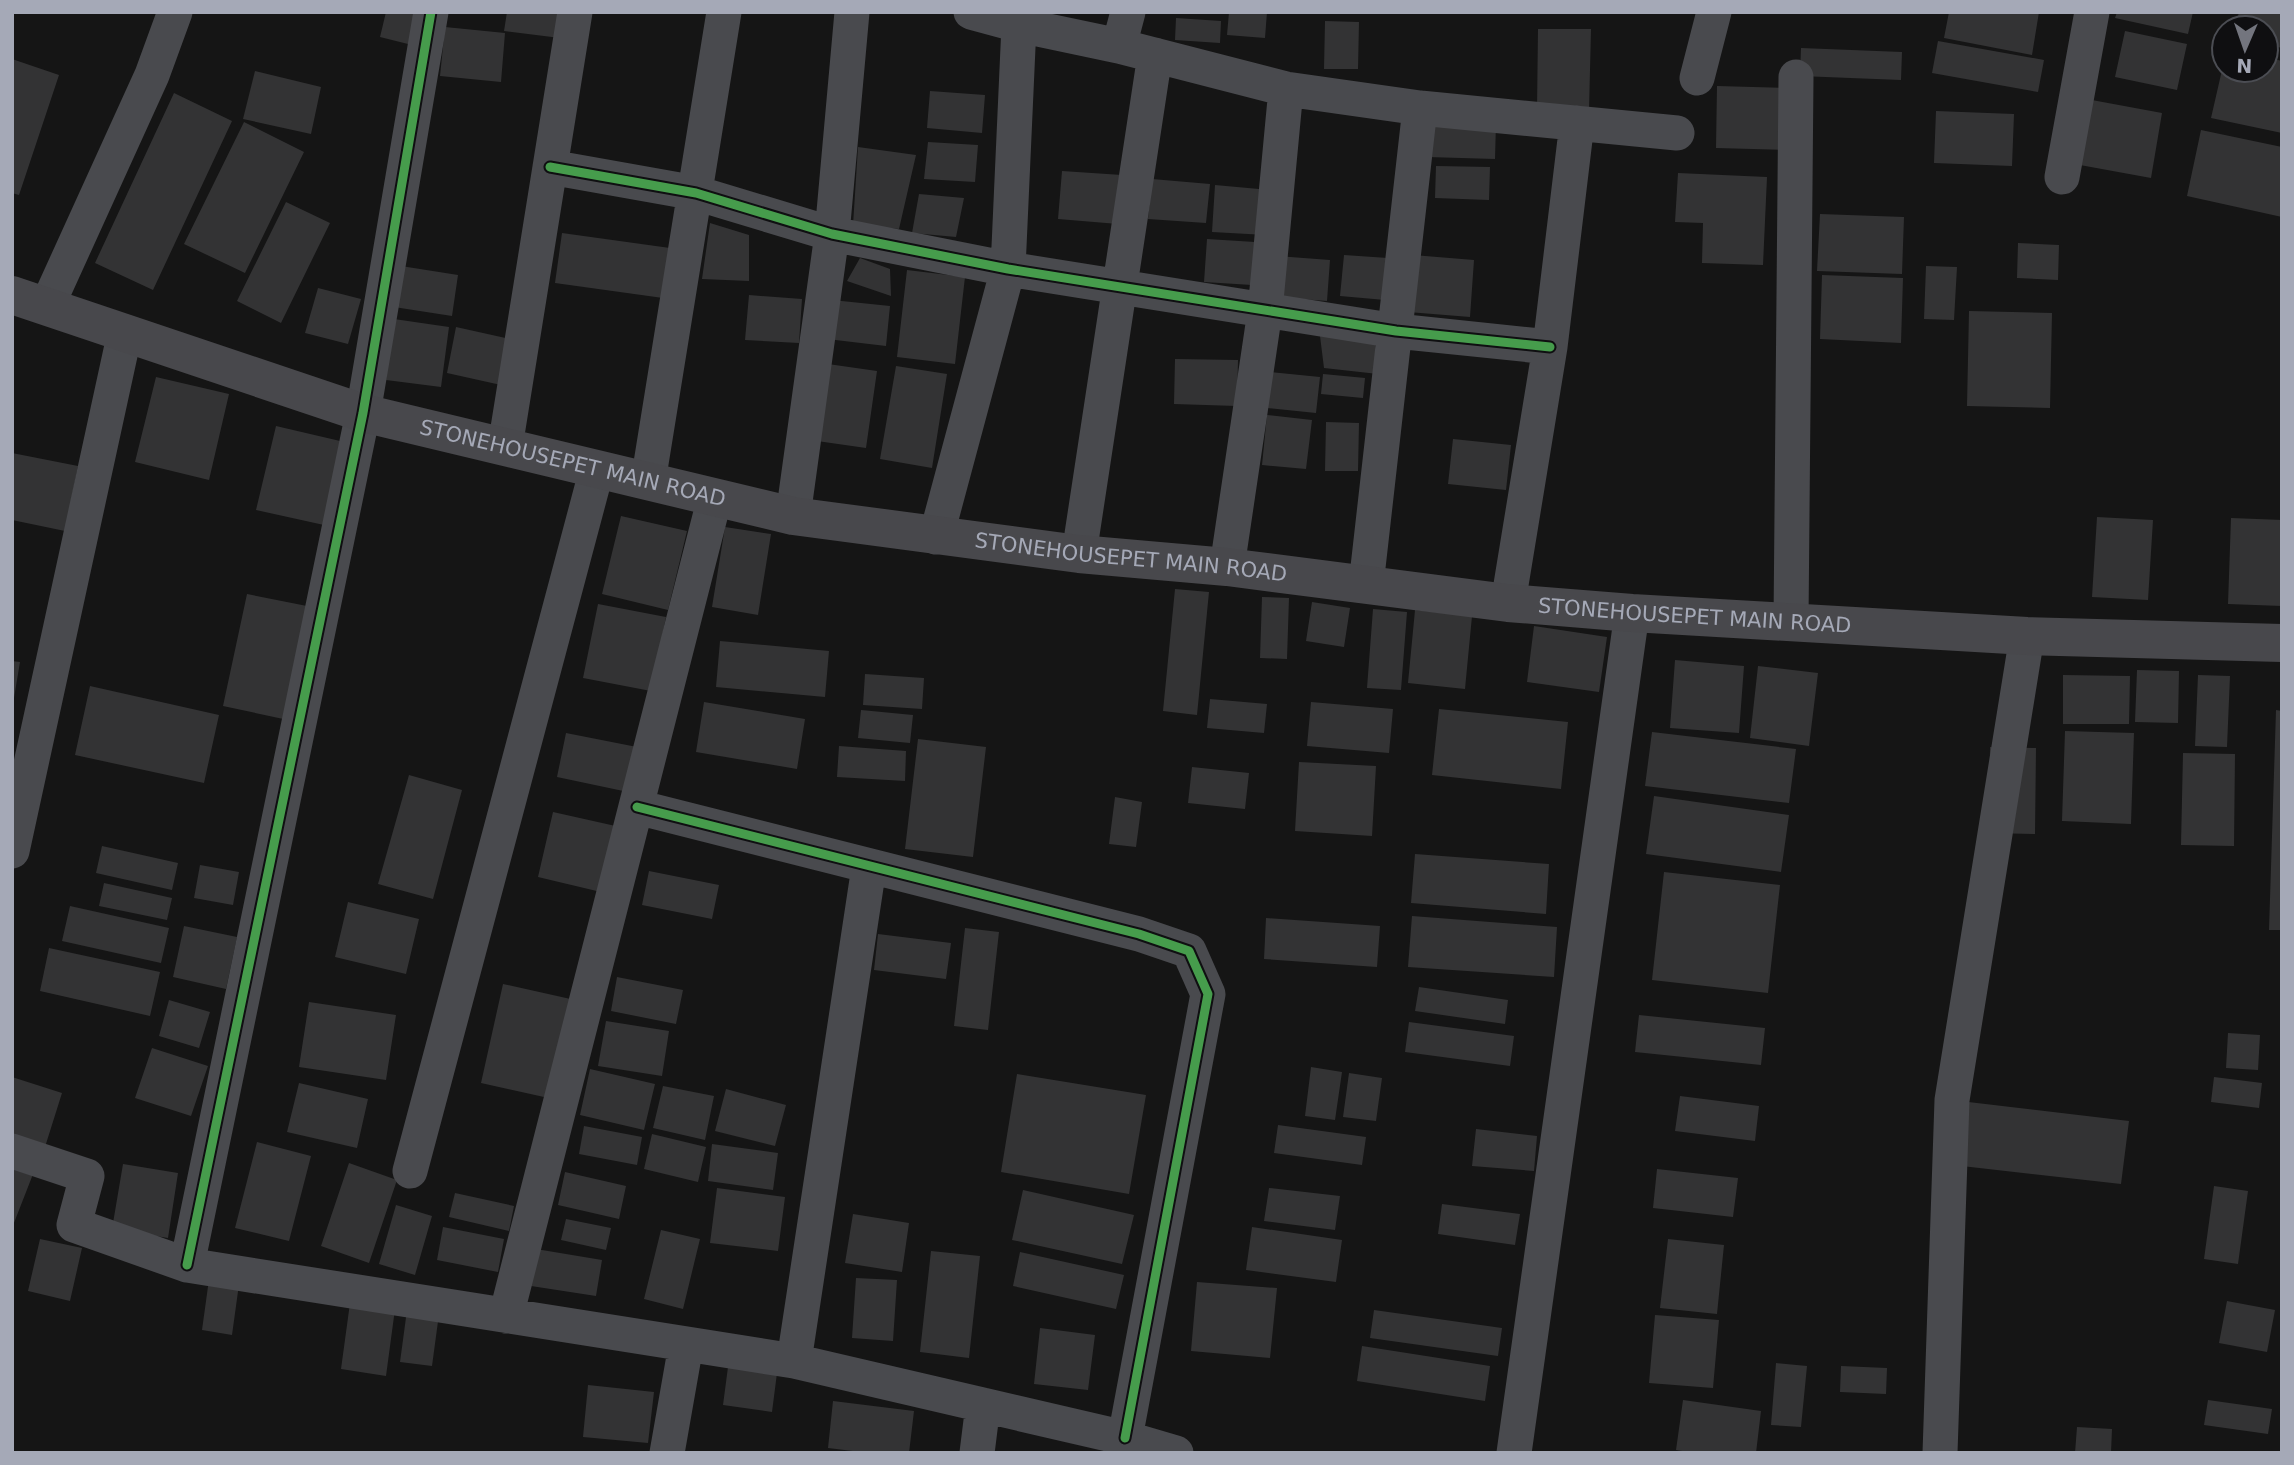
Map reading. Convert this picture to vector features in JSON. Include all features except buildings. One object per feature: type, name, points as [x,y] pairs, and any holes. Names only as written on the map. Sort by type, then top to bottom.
[{"type":"main road","name":"STONEHOUSEPET MAIN ROAD","points":[[30,301],[363,414],[793,516],[936,537],[1079,554],[1227,567],[1508,603],[1632,613],[2027,636],[2282,643]]},
{"type":"street","points":[[30,301],[152,75],[175,12]]},
{"type":"street","points":[[187,1265],[363,414],[431,12]]},
{"type":"street","points":[[505,447],[575,12]]},
{"type":"street","points":[[648,482],[724,12]]},
{"type":"street","points":[[793,516],[832,234],[852,12]]},
{"type":"street","points":[[1119,46],[1128,12]]},
{"type":"street","points":[[1697,78],[1714,12]]},
{"type":"street","points":[[2062,177],[2092,12]]},
{"type":"street","points":[[979,13],[1286,89],[1420,108],[1676,133]]},
{"type":"street","points":[[936,537],[1007,269],[1019,25]]},
{"type":"street","points":[[1079,554],[1155,55]]},
{"type":"street","points":[[1791,622],[1796,77]]},
{"type":"street","points":[[1227,567],[1265,311],[1286,89]]},
{"type":"street","points":[[1366,585],[1420,108]]},
{"type":"street","points":[[1508,603],[1550,347],[1577,123]]},
{"type":"street","points":[[550,167],[696,193],[832,234],[1007,269],[1396,331],[1550,347]]},
{"type":"street","points":[[12,851],[125,332]]},
{"type":"street","points":[[410,1171],[597,469]]},
{"type":"street","points":[[506,1316],[715,497]]},
{"type":"street","points":[[1514,1453],[1632,613]]},
{"type":"street","points":[[1940,1453],[1952,1100],[2027,636]]},
{"type":"street","points":[[637,807],[1139,934],[1189,951],[1208,995],[1125,1438]]},
{"type":"street","points":[[793,1361],[869,867]]},
{"type":"street","points":[[12,1151],[87,1175],[74,1225],[187,1265],[793,1361],[1125,1438],[1176,1453]]},
{"type":"street","points":[[667,1453],[686,1345]]},
{"type":"street","points":[[977,1453],[983,1405]]},
{"type":"cycle path","points":[[187,1265],[363,413],[431,12]]},
{"type":"cycle path","points":[[550,167],[696,193],[832,234],[1008,269],[1396,331],[1550,347]]},
{"type":"cycle path","points":[[637,807],[1139,934],[1189,951],[1208,994],[1125,1438]]}]
